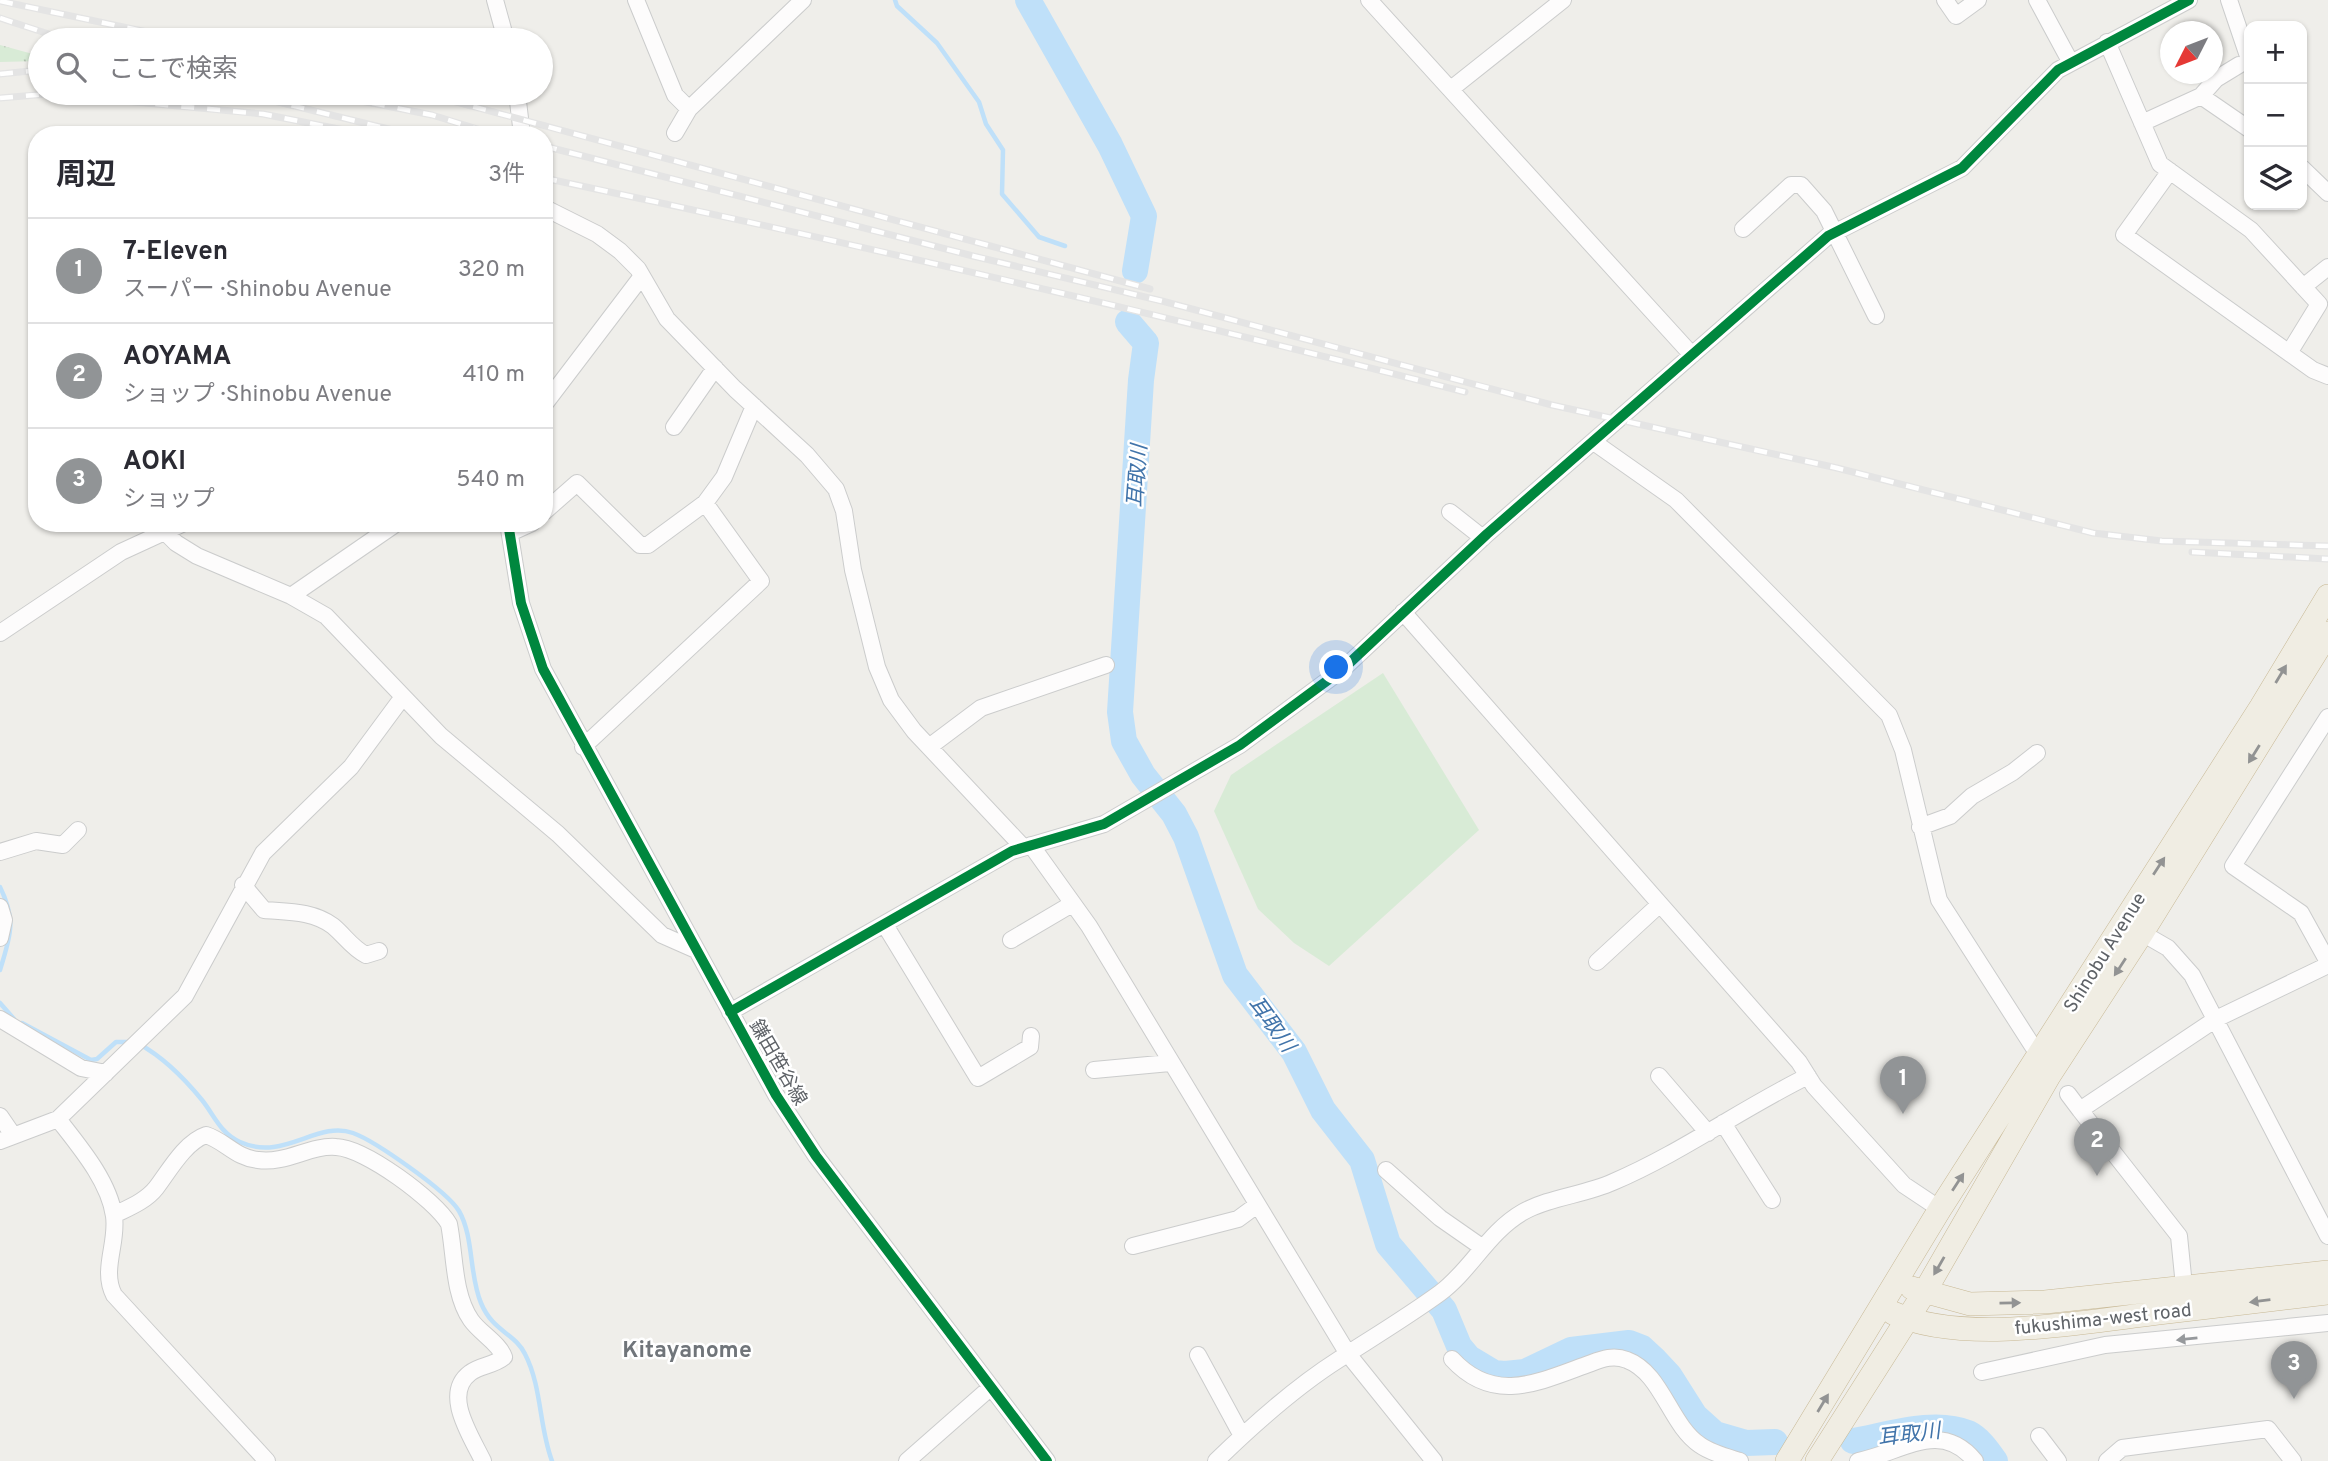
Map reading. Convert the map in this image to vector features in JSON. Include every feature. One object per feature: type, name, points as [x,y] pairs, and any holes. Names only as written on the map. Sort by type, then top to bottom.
[{"type":"highway","name":"Shinobu Avenue","points":[[1817,1461],[1924,1293],[2132,928],[2328,596]]},
{"type":"highway","name":"Shinobu Avenue","points":[[1787,1461],[1940,1209],[2039,1056],[2132,928],[2328,633]]},
{"type":"highway","name":"fukushima-west road","points":[[1896,1282],[1924,1293],[1970,1304],[2045,1302],[2328,1272]]},
{"type":"highway","name":"fukushima-west road","points":[[1881,1308],[1906,1319],[1956,1327],[2042,1328],[2328,1293]]},
{"type":"street","points":[[495,0],[503,28]]},
{"type":"street","points":[[636,0],[675,95],[689,109]]},
{"type":"street","points":[[675,133],[689,109],[803,0]]},
{"type":"street","points":[[1369,0],[1692,355]]},
{"type":"street","points":[[1451,89],[1563,0]]},
{"type":"street","points":[[1945,0],[1956,16],[1978,0]]},
{"type":"street","points":[[2037,0],[2071,63]]},
{"type":"street","points":[[730,1012],[1012,851],[1104,824],[1140,806],[1240,746],[1343,669],[1485,536],[1834,233],[1962,168],[2058,70],[2189,0]]},
{"type":"street","points":[[2143,124],[2201,96],[2216,79],[2244,62],[2229,0]]},
{"type":"street","points":[[2107,42],[2160,164],[2251,230],[2319,304],[2289,353]]},
{"type":"street","points":[[2201,96],[2244,126]]},
{"type":"street","points":[[518,105],[521,126]]},
{"type":"street","points":[[2170,171],[2124,236],[2289,353],[2328,376]]},
{"type":"street","points":[[2307,173],[2328,193]]},
{"type":"street","points":[[1743,229],[1791,185],[1801,185],[1816,202],[1834,233],[1877,316]]},
{"type":"street","points":[[553,212],[597,234],[620,251],[642,276],[667,319],[754,407],[807,455],[836,489],[844,511],[853,570],[877,667],[891,700],[929,747],[1027,846],[1072,904],[1348,1354],[1434,1461]]},
{"type":"street","points":[[2303,286],[2328,267]]},
{"type":"street","points":[[553,393],[642,276]]},
{"type":"street","points":[[674,427],[715,368]]},
{"type":"street","points":[[553,504],[577,483],[640,545],[648,545],[705,503],[724,477],[754,407]]},
{"type":"street","points":[[1595,443],[1676,500],[1889,715],[1903,750],[1940,900],[2039,1056]]},
{"type":"street","points":[[583,747],[761,581],[705,503]]},
{"type":"street","points":[[1450,512],[1485,536]]},
{"type":"street","points":[[0,633],[121,552],[159,532]]},
{"type":"street","points":[[165,532],[176,543],[197,556],[291,596],[326,616],[441,736],[558,834],[662,935],[695,950]]},
{"type":"street","points":[[291,596],[384,532]]},
{"type":"street","name":"鎌田笹谷線","points":[[510,532],[530,635],[543,669],[695,950],[794,1123],[1047,1461]]},
{"type":"street","points":[[1403,612],[1904,1185],[1940,1209]]},
{"type":"street","points":[[929,747],[981,708],[1106,665]]},
{"type":"street","points":[[0,1116],[6,1138],[58,1119],[185,996],[263,852],[351,767],[402,698]]},
{"type":"street","points":[[2080,1111],[2216,1019],[2328,964],[2301,913],[2233,866],[2328,718]]},
{"type":"street","points":[[1920,827],[1950,816],[1972,796],[2013,772],[2037,753]]},
{"type":"street","points":[[0,852],[36,841],[63,845],[78,830]]},
{"type":"street","points":[[243,885],[264,910],[313,915],[330,924],[355,949],[366,955],[379,951]]},
{"type":"street","points":[[1011,940],[1072,904]]},
{"type":"street","points":[[1597,962],[1660,904]]},
{"type":"street","points":[[0,907],[4,920],[0,938]]},
{"type":"street","points":[[885,925],[978,1078],[1030,1047],[1031,1036]]},
{"type":"street","points":[[2132,928],[2168,948],[2186,966],[2328,1236]]},
{"type":"street","points":[[0,1019],[81,1068],[106,1073]]},
{"type":"street","points":[[1094,1070],[1170,1063]]},
{"type":"street","points":[[1659,1076],[1708,1133]]},
{"type":"street","points":[[1216,1461],[1242,1436],[1348,1354],[1441,1293],[1468,1268],[1483,1248],[1523,1212],[1612,1182],[1708,1133],[1808,1076]]},
{"type":"street","points":[[2068,1094],[2179,1236],[2184,1286]]},
{"type":"street","points":[[58,1119],[98,1177],[114,1215],[107,1279],[114,1295],[267,1461]]},
{"type":"street","points":[[1723,1123],[1772,1200]]},
{"type":"street","points":[[114,1215],[148,1195],[172,1165],[199,1138],[206,1135],[233,1153],[262,1161],[282,1160],[335,1146],[351,1150],[427,1198],[449,1224],[464,1307],[471,1321],[501,1350],[504,1357],[495,1364],[473,1370],[458,1384],[462,1415],[483,1461]]},
{"type":"street","points":[[1386,1170],[1440,1218],[1483,1248]]},
{"type":"street","points":[[1133,1247],[1238,1219],[1257,1205]]},
{"type":"street","points":[[2105,1345],[2106,1320]]},
{"type":"street","points":[[1982,1372],[2105,1345],[2328,1323]]},
{"type":"street","points":[[1198,1355],[1242,1436]]},
{"type":"street","points":[[1452,1359],[1473,1377],[1502,1387],[1554,1377],[1607,1358],[1625,1359],[1644,1373],[1699,1445],[1740,1461]]},
{"type":"street","points":[[907,1461],[990,1388]]},
{"type":"street","points":[[2107,1461],[2126,1455],[2268,1429],[2293,1461]]},
{"type":"street","points":[[2039,1436],[2058,1461]]},
{"type":"street","points":[[1858,1461],[1936,1438],[1961,1446],[1975,1461]]},
{"type":"green space","points":[[0,45],[28,53],[28,61],[0,62]]},
{"type":"green space","points":[[1383,673],[1479,830],[1329,966],[1294,943],[1258,909],[1214,811],[1231,775]]},
{"type":"waterway","points":[[895,0],[897,6],[937,43],[979,102],[986,124],[1003,150],[1002,194],[1039,237],[1065,246]]},
{"type":"waterway","name":"耳取川","points":[[1028,0],[1110,145],[1144,216],[1135,271]]},
{"type":"waterway","name":"耳取川","points":[[1128,322],[1146,343],[1141,380],[1120,712],[1124,741],[1143,775],[1174,814],[1186,837],[1235,975],[1294,1052],[1323,1110],[1362,1160],[1388,1244],[1444,1310],[1459,1346],[1469,1358],[1494,1373],[1525,1372],[1571,1350],[1629,1343],[1642,1348],[1655,1360],[1669,1375],[1695,1416],[1715,1434],[1746,1443],[1775,1442]]},
{"type":"waterway","points":[[0,887],[10,920],[7,948],[0,970]]},
{"type":"waterway","points":[[0,1003],[14,1019]]},
{"type":"waterway","points":[[22,1023],[91,1060],[97,1059],[116,1042],[130,1042]]},
{"type":"waterway","points":[[139,1044],[180,1076],[233,1139],[256,1147],[271,1147],[326,1132],[340,1130],[353,1133],[410,1168],[452,1202],[464,1221],[481,1303],[492,1320],[521,1347],[531,1367],[552,1461]]},
{"type":"waterway","name":"耳取川","points":[[1853,1441],[1926,1428],[1955,1429],[1976,1438],[1995,1461]]},
{"type":"railway","points":[[0,1],[128,28]]},
{"type":"railway","points":[[0,18],[30,28]]},
{"type":"railway","points":[[0,74],[28,71]]},
{"type":"railway","points":[[0,98],[28,96]]},
{"type":"railway","points":[[166,105],[263,114],[324,126]]},
{"type":"railway","points":[[290,105],[376,126]]},
{"type":"railway","points":[[382,105],[432,115],[468,126]]},
{"type":"railway","points":[[468,105],[545,126]]},
{"type":"railway","points":[[553,128],[1150,289]]},
{"type":"railway","points":[[553,148],[973,256],[1162,301],[1552,405],[1837,468],[2093,533],[2162,541],[2328,546]]},
{"type":"railway","points":[[553,180],[1006,280],[1465,392]]},
{"type":"railway","points":[[2192,552],[2328,559]]},
{"type":"cycle path","points":[[730,1012],[1012,851],[1104,824],[1240,745],[1343,669],[1487,534],[1828,236],[1962,168],[2058,70],[2189,0]]},
{"type":"cycle path","points":[[509,532],[521,603],[543,669],[776,1095],[816,1156],[1047,1461]]},
{"type":"place","name":"7-Eleven","points":[[1903,1114]]},
{"type":"place","name":"AOYAMA","points":[[2097,1176]]},
{"type":"place","name":"AOKI","points":[[2294,1399]]},
{"type":"district","name":"Kitayanome","points":[[687,1349]]}]
